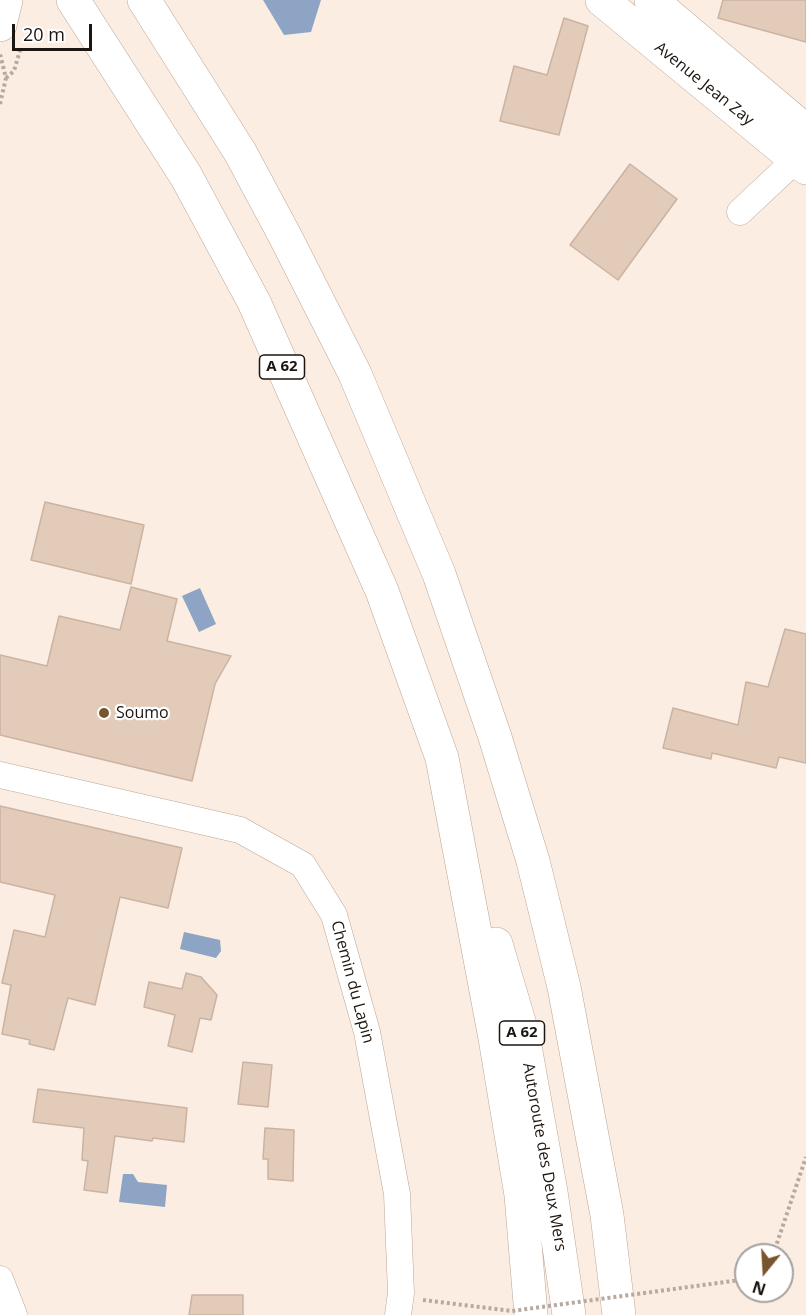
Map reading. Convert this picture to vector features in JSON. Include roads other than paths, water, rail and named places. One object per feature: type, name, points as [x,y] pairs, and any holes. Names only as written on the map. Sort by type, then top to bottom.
[{"type":"main road","name":"A 62","points":[[74,0],[186,176],[254,302],[382,591],[442,758]]},
{"type":"main road","points":[[144,0],[240,152],[285,236],[355,374],[439,574],[495,737],[533,861],[564,987],[607,1215],[619,1315]]},
{"type":"main road","name":"Avenue Jean Zay","points":[[602,0],[804,152]]},
{"type":"main road","name":"Avenue Jean Zay","points":[[651,0],[804,152]]},
{"type":"main road","points":[[442,758],[495,1038],[520,1195],[531,1315]]},
{"type":"main road","name":"Autoroute des Deux Mers","points":[[442,758],[523,1035],[551,1192],[569,1315]]},
{"type":"street","points":[[740,212],[804,152]]},
{"type":"street","name":"Chemin du Lapin","points":[[0,775],[240,830],[303,865],[334,915],[367,1032],[398,1194],[401,1293],[398,1315]]},
{"type":"street","points":[[0,1279],[14,1315]]},
{"type":"water","points":[[263,0],[321,0],[311,32],[284,35]]},
{"type":"water","points":[[200,588],[216,624],[199,632],[182,596]]},
{"type":"water","points":[[184,932],[220,940],[221,951],[216,958],[180,949]]},
{"type":"water","points":[[123,1174],[133,1174],[138,1182],[167,1185],[165,1207],[119,1202]]},
{"type":"place","name":"Soumo","points":[[104,713]]}]
